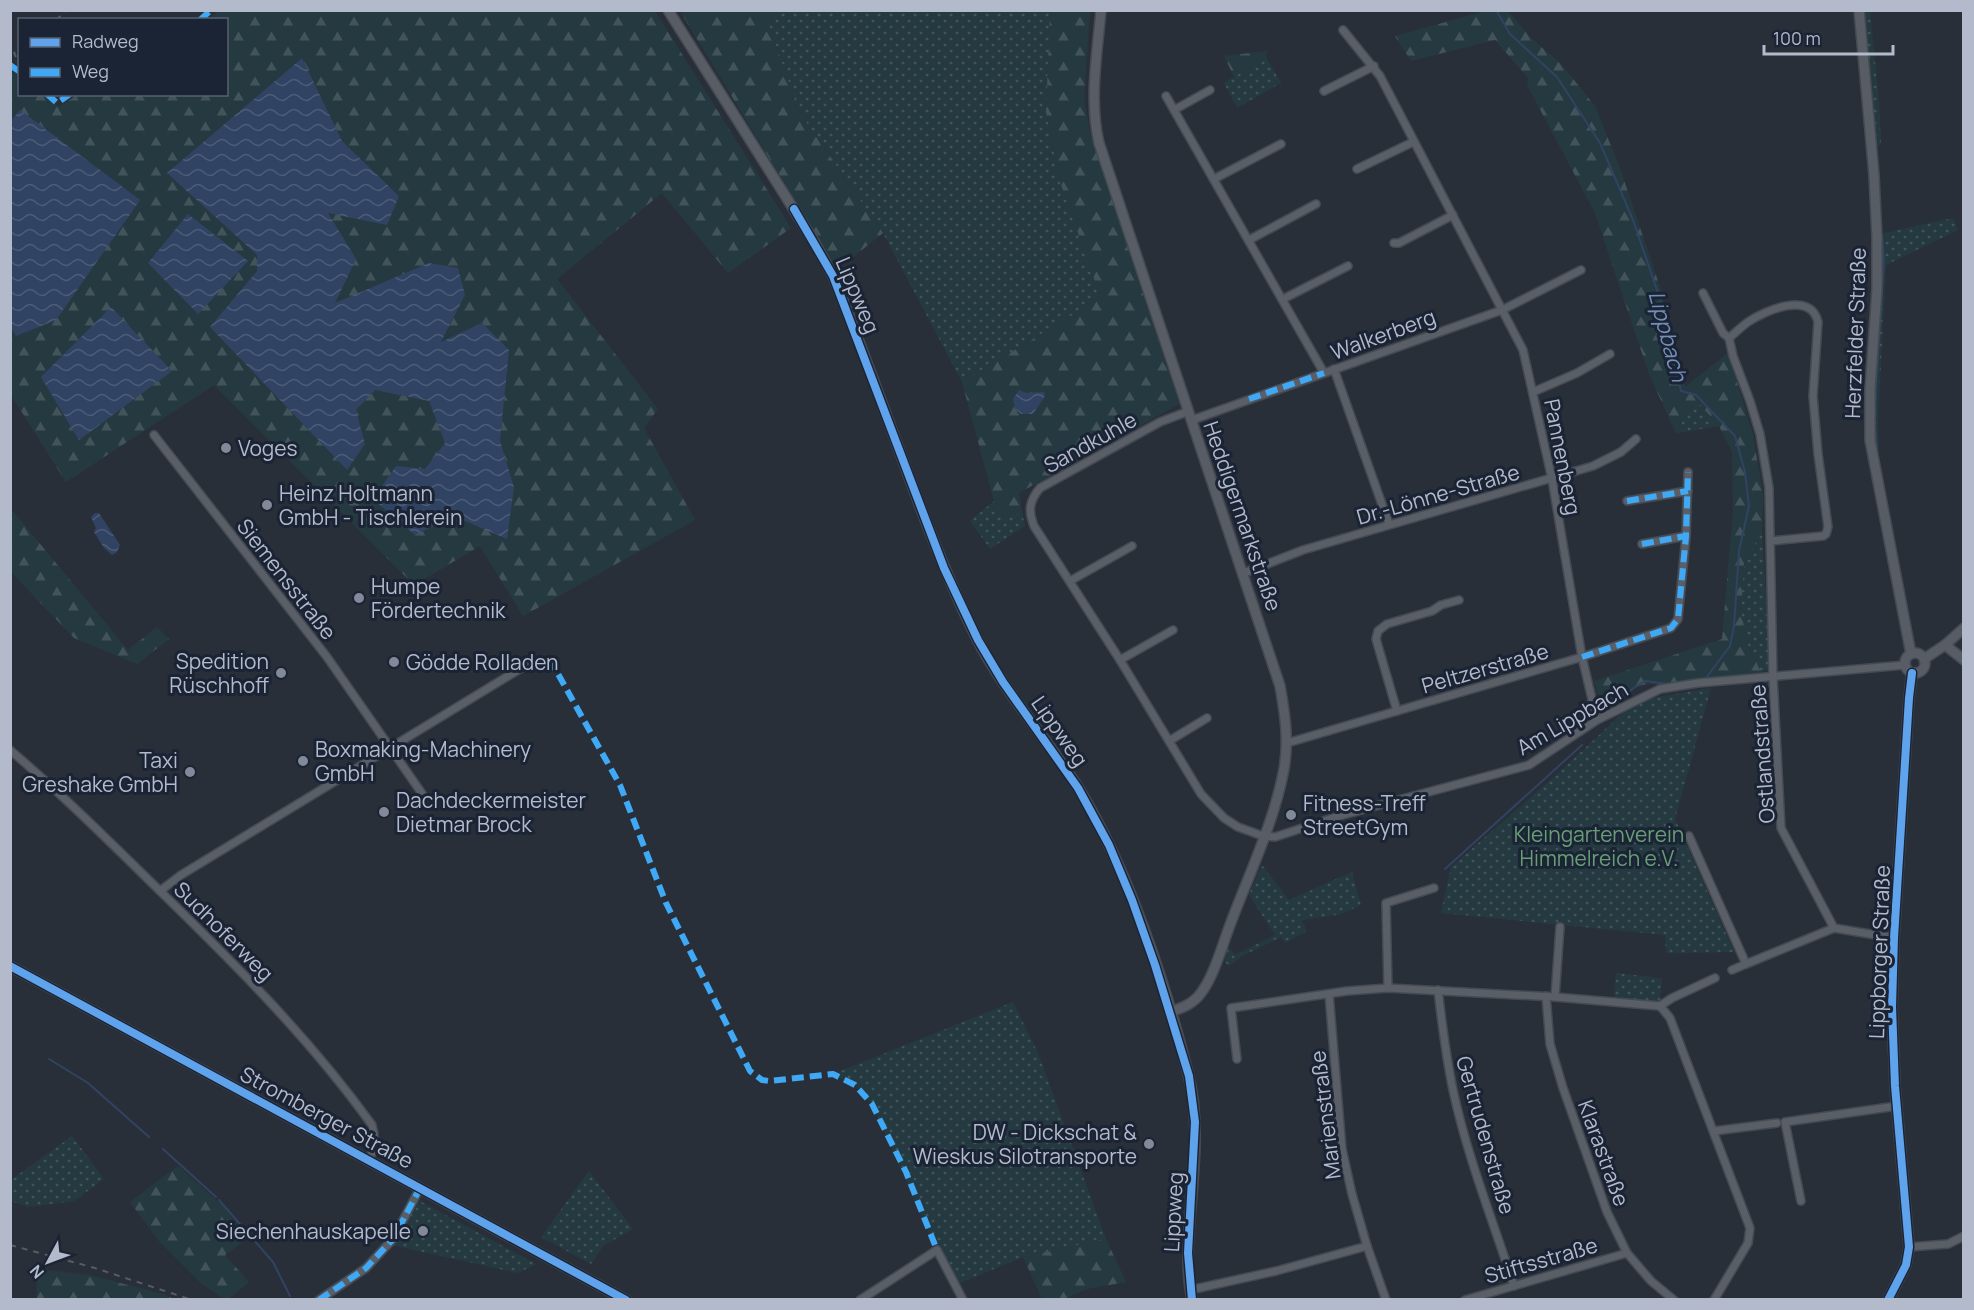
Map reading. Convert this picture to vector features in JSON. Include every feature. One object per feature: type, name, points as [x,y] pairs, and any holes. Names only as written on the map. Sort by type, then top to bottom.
[{"type":"street","name":"Lippweg","points":[[668,10],[810,235],[832,276],[944,568],[978,640],[1004,682],[1078,788],[1095,817],[1132,900],[1189,1076],[1195,1122],[1188,1253],[1191,1295]]},
{"type":"street","name":"Heddigermarkstraße","points":[[1101,10],[1094,100],[1099,144],[1280,686],[1287,743],[1277,801],[1207,983],[1202,993],[1188,1005],[1170,1012]]},
{"type":"street","name":"Herzfelder Straße","points":[[1859,10],[1874,175],[1877,238],[1870,440],[1911,654]]},
{"type":"street","name":"Pannenberg","points":[[1343,30],[1374,66],[1523,350],[1552,479],[1582,657],[1597,720]]},
{"type":"street","points":[[1324,91],[1374,66]]},
{"type":"street","points":[[1174,110],[1210,90]]},
{"type":"street","points":[[1166,96],[1324,373]]},
{"type":"street","points":[[1357,169],[1413,142]]},
{"type":"street","points":[[1214,179],[1281,144]]},
{"type":"street","points":[[1249,240],[1316,204]]},
{"type":"street","points":[[1394,243],[1399,243],[1453,215]]},
{"type":"street","points":[[1283,299],[1348,266]]},
{"type":"street","name":"Walkerberg","points":[[1190,416],[1324,373],[1502,310],[1581,270]]},
{"type":"street","name":"Ostlandstraße","points":[[1703,293],[1723,333],[1730,338],[1733,356],[1760,434],[1769,488],[1773,677],[1781,828],[1834,928]]},
{"type":"street","points":[[1730,338],[1746,323],[1767,311],[1782,307],[1802,306],[1814,313],[1818,322],[1813,396],[1827,531],[1826,534],[1819,536],[1771,541]]},
{"type":"street","points":[[1533,392],[1577,373],[1610,354]]},
{"type":"street","points":[[1334,369],[1389,524]]},
{"type":"street","name":"Sandkuhle","points":[[1190,416],[1160,422],[1040,488],[1033,496],[1030,516],[1034,526],[1202,794],[1224,818],[1238,827],[1263,836]]},
{"type":"street","name":"Siemensstraße","points":[[154,435],[327,657],[423,795]]},
{"type":"street","name":"Dr.-Lönne-Straße","points":[[1244,573],[1303,550],[1593,466],[1621,452],[1636,439]]},
{"type":"street","name":"Peltzerstraße","points":[[1287,743],[1582,657],[1671,628],[1678,619],[1686,536],[1688,472]]},
{"type":"street","points":[[1628,501],[1688,491]]},
{"type":"street","points":[[1642,544],[1686,536]]},
{"type":"street","points":[[1070,581],[1132,546]]},
{"type":"street","name":"Peltzerstraße","points":[[1397,711],[1376,639],[1378,631],[1387,624],[1432,611],[1441,605],[1459,600]]},
{"type":"street","points":[[1924,659],[1964,628]]},
{"type":"street","points":[[1120,660],[1173,630]]},
{"type":"street","points":[[1945,645],[1964,660]]},
{"type":"street","points":[[1911,654],[1920,654],[1924,659],[1924,668],[1919,673],[1912,673],[1905,665],[1906,658],[1911,654]]},
{"type":"street","points":[[160,891],[181,875],[528,664]]},
{"type":"street","name":"Am Lippbach","points":[[1263,836],[1275,837],[1339,816],[1529,765],[1597,720],[1660,689],[1698,683],[1905,665]]},
{"type":"street","name":"Lippborger Straße","points":[[1888,1299],[1906,1265],[1910,1247],[1897,1106],[1892,1006],[1894,938],[1912,673]]},
{"type":"street","points":[[1169,741],[1207,718]]},
{"type":"street","name":"Sudhoferweg","points":[[10,750],[59,792],[267,997],[372,1125],[375,1136],[369,1160]]},
{"type":"street","points":[[1689,836],[1746,964]]},
{"type":"street","points":[[1388,988],[1386,903],[1434,888]]},
{"type":"street","points":[[1555,997],[1560,927]]},
{"type":"street","points":[[1732,970],[1834,928],[1894,938]]},
{"type":"street","name":"Stromberger Straße","points":[[10,966],[626,1299]]},
{"type":"street","points":[[1237,1059],[1231,1008],[1388,988],[1546,996],[1660,1006],[1715,978]]},
{"type":"street","name":"Gertrudenstraße","points":[[1438,990],[1453,1091],[1467,1144],[1514,1286]]},
{"type":"street","name":"Marienstraße","points":[[1329,994],[1342,1149],[1367,1246],[1386,1299]]},
{"type":"street","name":"Klarastraße","points":[[1546,996],[1550,1044],[1563,1088],[1607,1212],[1626,1253],[1651,1281],[1674,1299]]},
{"type":"street","points":[[1660,1006],[1670,1018],[1750,1228],[1750,1236],[1714,1299]]},
{"type":"street","points":[[1801,1201],[1785,1122],[1897,1106]]},
{"type":"street","points":[[1714,1131],[1777,1123]]},
{"type":"street","points":[[319,1299],[366,1268],[393,1239],[420,1188]]},
{"type":"street","points":[[1910,1247],[1948,1244],[1964,1236]]},
{"type":"street","points":[[1191,1295],[1367,1246]]},
{"type":"street","points":[[860,1299],[937,1250],[963,1299]]},
{"type":"street","name":"Stiftsstraße","points":[[1465,1299],[1626,1253]]},
{"type":"green space","points":[[785,10],[1050,11],[1046,112],[1059,179],[1100,295],[1076,313],[962,382],[883,233],[799,112],[769,25]]},
{"type":"green space","points":[[219,11],[655,11],[791,228],[728,273],[662,193],[557,279],[658,409],[644,428],[695,520],[523,616],[480,546],[414,585],[214,385],[66,482],[11,395],[10,326],[17,336],[20,110],[11,122],[11,67],[18,74],[18,96],[45,96],[59,107],[76,96],[228,96],[228,18],[209,18]],"holes":[[[302,58],[342,141],[399,196],[328,213],[334,304],[429,263],[465,295],[441,343],[509,350],[500,441],[514,487],[454,515],[425,469],[445,443],[429,401],[375,389],[356,410],[365,444],[347,470],[211,328],[257,271],[257,255],[167,173]]]},
{"type":"green space","points":[[680,11],[785,11],[769,25],[799,112],[883,233],[837,270]]},
{"type":"green space","points":[[1050,11],[1090,11],[1084,99],[1090,133],[1179,404],[1019,493],[1022,512],[1005,518],[994,501],[962,382],[1076,313],[1100,295],[1059,179],[1046,112]]},
{"type":"green space","points":[[1508,11],[1531,38],[1561,64],[1595,106],[1621,171],[1660,287],[1685,387],[1728,353],[1753,435],[1763,495],[1762,531],[1744,564],[1741,612],[1748,645],[1761,672],[1660,685],[1642,685],[1617,702],[1602,707],[1594,681],[1722,639],[1733,510],[1732,452],[1719,426],[1696,400],[1681,423],[1684,432],[1676,433],[1649,374],[1595,213],[1527,85],[1529,79],[1495,40],[1411,61],[1395,36],[1482,12]]},
{"type":"green space","points":[[1863,11],[1870,11],[1881,145],[1875,145]]},
{"type":"green space","points":[[1267,51],[1266,57],[1234,77],[1224,56]]},
{"type":"green space","points":[[1266,57],[1281,83],[1237,108],[1224,83]]},
{"type":"green space","points":[[1953,218],[1958,230],[1886,265],[1878,421],[1879,453],[1875,455],[1873,388],[1880,234]]},
{"type":"green space","points":[[1696,400],[1719,426],[1684,432],[1681,423]]},
{"type":"green space","points":[[994,501],[1005,518],[1022,512],[1025,526],[990,549],[970,521]]},
{"type":"green space","points":[[12,510],[128,650],[157,627],[169,639],[137,664],[74,638],[11,572]]},
{"type":"green space","points":[[1762,531],[1770,669],[1761,672],[1748,645],[1741,612],[1744,564]]},
{"type":"green space","name":"Kleingartenverein Himmelreich e.V.","points":[[1711,688],[1675,819],[1734,952],[1666,953],[1665,935],[1441,913],[1451,867],[1554,777],[1627,709],[1646,699]]},
{"type":"green space","points":[[1262,865],[1289,900],[1352,872],[1361,905],[1342,914],[1303,920],[1307,931],[1285,943],[1281,937],[1242,956],[1229,966],[1225,962],[1227,946],[1235,955],[1275,935],[1249,895]]},
{"type":"green space","points":[[1616,973],[1662,978],[1660,1002],[1614,997]]},
{"type":"green space","points":[[1013,1002],[1038,1053],[1106,1239],[1023,1257],[960,1283],[937,1250],[872,1104],[855,1085],[833,1074]]},
{"type":"green space","points":[[72,1136],[104,1179],[74,1201],[28,1207],[11,1201],[11,1180]]},
{"type":"green space","points":[[178,1166],[224,1207],[247,1239],[225,1255],[249,1282],[228,1299],[224,1299],[200,1282],[159,1241],[130,1202]]},
{"type":"green space","points":[[589,1171],[633,1229],[603,1246],[591,1264],[541,1237]]},
{"type":"green space","points":[[420,1201],[536,1264],[518,1273],[391,1245]]},
{"type":"green space","points":[[1106,1239],[1126,1282],[1087,1289],[1064,1299],[1042,1299],[1023,1257]]},
{"type":"green space","points":[[36,1269],[89,1275],[163,1294],[174,1299],[37,1299]]},
{"type":"water","points":[[302,58],[342,141],[399,196],[387,225],[328,213],[356,259],[335,303],[429,263],[458,268],[465,295],[441,342],[482,323],[509,350],[500,441],[514,487],[507,539],[454,516],[415,535],[373,499],[396,466],[425,469],[445,443],[429,401],[375,390],[356,410],[365,444],[347,470],[210,327],[257,271],[257,255],[167,173]]},
{"type":"water","points":[[20,110],[140,200],[56,320],[16,336],[10,326],[10,122]]},
{"type":"water","points":[[188,214],[248,261],[198,314],[148,263]]},
{"type":"water","points":[[111,307],[172,371],[79,440],[41,377]]},
{"type":"water","points":[[1019,390],[1026,393],[1044,392],[1045,396],[1033,414],[1021,414],[1015,409],[1013,399]]},
{"type":"water","points":[[99,513],[120,545],[117,552],[112,555],[104,548],[94,532],[96,528],[91,517]]},
{"type":"waterway","name":"Lippbach","points":[[1496,10],[1510,34],[1557,77],[1600,143],[1633,220],[1659,296],[1681,391],[1696,395],[1735,436],[1745,472],[1749,506],[1739,551],[1734,626],[1730,646],[1706,678],[1666,684],[1646,681],[1612,706]]},
{"type":"waterway","points":[[1877,452],[1875,423],[1884,259],[1882,235]]},
{"type":"waterway","name":"Lippbach","points":[[1445,869],[1582,745]]},
{"type":"waterway","points":[[49,1059],[88,1083],[149,1137]]},
{"type":"waterway","points":[[163,1149],[216,1197]]},
{"type":"waterway","points":[[219,1200],[273,1262],[290,1296]]},
{"type":"railway","points":[[58,18],[67,10]]},
{"type":"railway","points":[[16,57],[14,53],[18,50]]},
{"type":"railway","points":[[10,1245],[95,1268],[192,1300]]},
{"type":"marked path","points":[[202,18],[211,10]]},
{"type":"marked path","points":[[10,65],[18,71]]},
{"type":"marked path","points":[[49,96],[57,103],[67,96]]},
{"type":"marked path","points":[[1249,399],[1324,373]]},
{"type":"marked path","points":[[1582,657],[1671,628],[1678,619],[1686,536],[1688,472]]},
{"type":"marked path","points":[[1627,501],[1688,491]]},
{"type":"marked path","points":[[1642,544],[1686,536]]},
{"type":"marked path","points":[[528,664],[553,665],[620,785],[666,903],[750,1071],[762,1080],[769,1081],[833,1074],[855,1085],[872,1104],[906,1172],[937,1250]]},
{"type":"marked path","points":[[319,1300],[366,1268],[393,1239],[420,1188]]},
{"type":"cycle path","points":[[794,209],[833,276],[944,568],[978,640],[1003,682],[1078,788],[1109,845],[1132,900],[1155,965],[1189,1076],[1195,1122],[1188,1253],[1192,1300]]},
{"type":"cycle path","points":[[1888,1300],[1906,1265],[1909,1247],[1895,1086],[1892,1007],[1894,938],[1912,673]]},
{"type":"cycle path","points":[[10,966],[626,1300]]},
{"type":"place","name":"Voges","points":[[226,448]]},
{"type":"place","name":"Heinz Holtmann GmbH - Tischlerein","points":[[267,505]]},
{"type":"place","name":"Humpe Fördertechnik","points":[[359,598]]},
{"type":"place","name":"Gödde Rolladen","points":[[394,662]]},
{"type":"place","name":"Spedition Rüschhoff","points":[[281,673]]},
{"type":"place","name":"Boxmaking-Machinery GmbH","points":[[303,761]]},
{"type":"place","name":"Taxi Greshake GmbH","points":[[190,772]]},
{"type":"place","name":"Dachdeckermeister Dietmar Brock","points":[[384,812]]},
{"type":"place","name":"Fitness-Treff StreetGym","points":[[1291,815]]},
{"type":"place","name":"DW - Dickschat & Wieskus Silotransporte","points":[[1149,1144]]},
{"type":"place","name":"Siechenhauskapelle","points":[[423,1231]]}]
